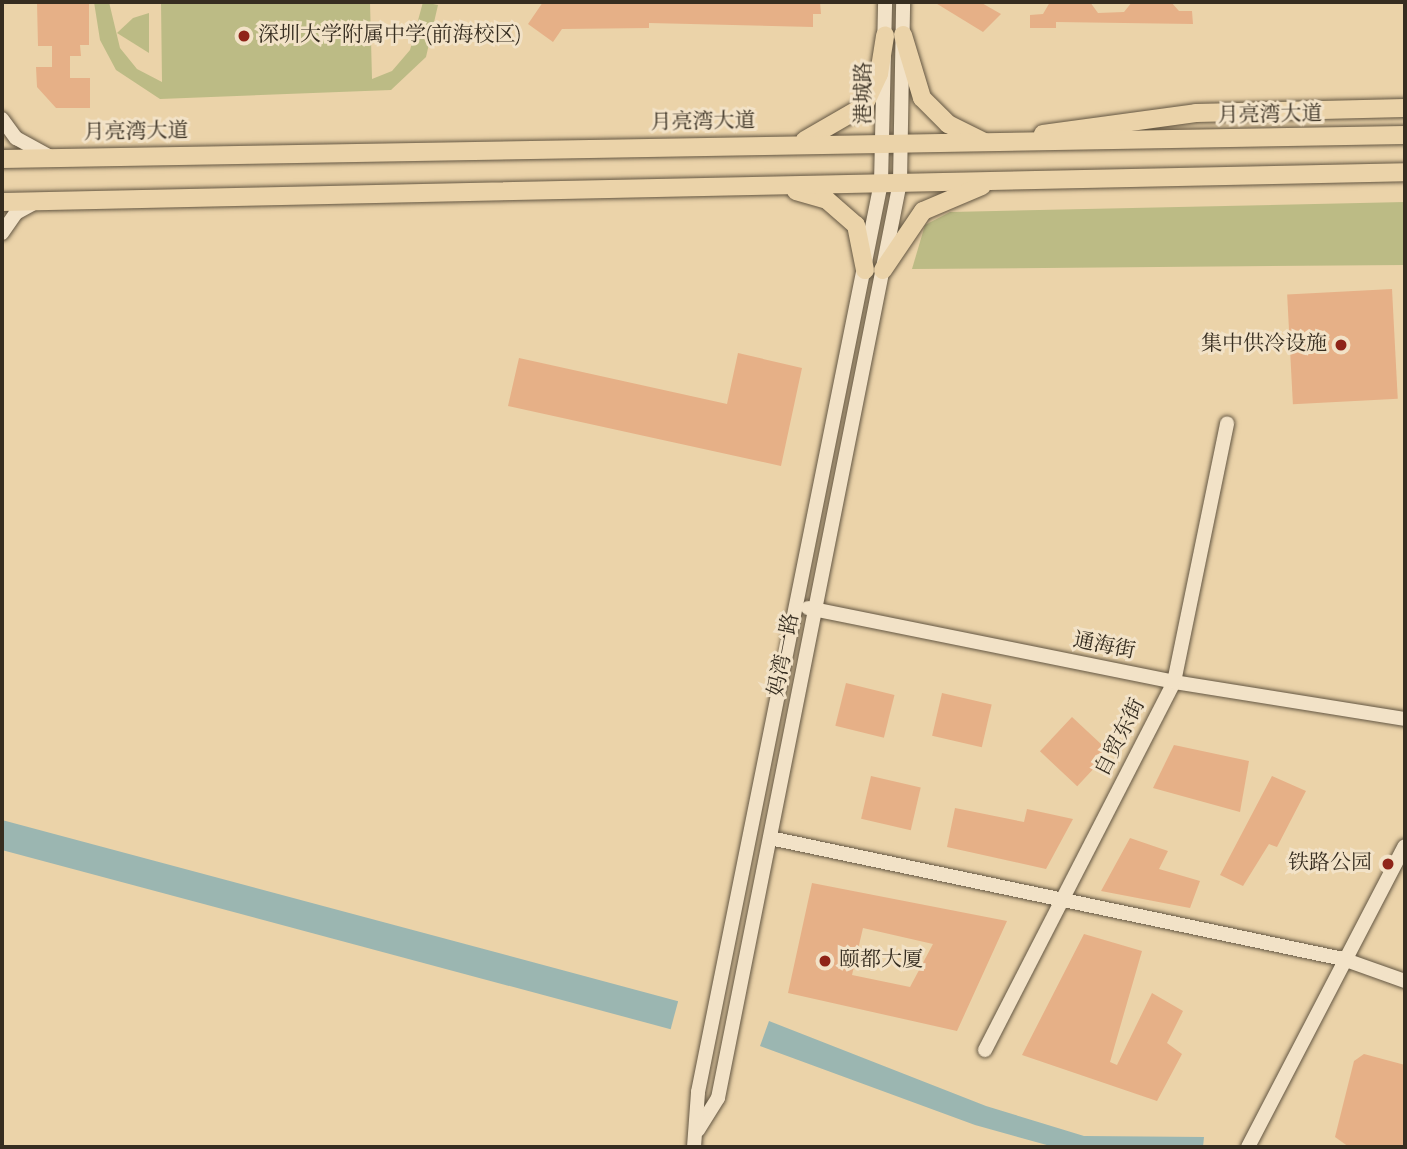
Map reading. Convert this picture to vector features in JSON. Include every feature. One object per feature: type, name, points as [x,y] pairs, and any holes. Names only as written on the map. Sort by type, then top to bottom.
[{"type":"main road","points":[[778,145],[832,130],[864,106],[894,35]]},
{"type":"main road","points":[[894,35],[922,99],[948,124],[990,146]]},
{"type":"main road","points":[[1011,144],[1037,135],[1196,113],[1405,108]]},
{"type":"main road","name":"月亮湾大道","points":[[2,159],[905,142],[990,146],[1405,135]]},
{"type":"main road","points":[[2,202],[1405,172]]},
{"type":"main road","points":[[773,185],[841,209],[856,225],[874,270],[923,211],[1008,180]]},
{"type":"street","name":"港城路","points":[[885,2],[894,35],[905,142],[900,183]]},
{"type":"street","name":"港城路","points":[[881,183],[894,35],[903,2]]},
{"type":"street","points":[[2,119],[16,138],[53,158]]},
{"type":"street","name":"妈湾一路","points":[[698,1131],[718,1098],[815,610],[874,270],[881,183]]},
{"type":"street","name":"妈湾一路","points":[[694,1147],[698,1131],[698,1092],[797,606],[874,270],[900,183]]},
{"type":"street","points":[[2,233],[16,214],[37,201]]},
{"type":"street","name":"自贸东街","points":[[985,1050],[1174,682],[1227,423]]},
{"type":"street","name":"通海街","points":[[797,606],[1174,682],[1405,719]]},
{"type":"street","points":[[770,838],[1343,959],[1405,981]]},
{"type":"street","points":[[1248,1147],[1343,959],[1405,846]]},
{"type":"shaded area","points":[[94,2],[109,2],[120,48],[137,69],[162,82],[161,2],[370,2],[372,79],[392,71],[410,50],[423,2],[438,5],[426,57],[391,90],[160,99],[116,70],[100,40]]},
{"type":"shaded area","points":[[149,13],[149,53],[117,33],[133,18]]},
{"type":"shaded area","points":[[1405,202],[1405,265],[912,269],[925,225],[950,212]]},
{"type":"water","points":[[2,820],[678,1001],[671,1029],[2,850]]},
{"type":"water","points":[[769,1021],[986,1106],[1084,1136],[1204,1137],[1203,1147],[1054,1147],[975,1125],[760,1046]]},
{"type":"building","points":[[37,2],[89,2],[89,45],[80,45],[81,56],[70,56],[70,78],[90,78],[90,108],[56,108],[37,87],[36,67],[52,67],[52,46],[38,46]]},
{"type":"building","points":[[543,2],[820,2],[821,14],[813,14],[813,27],[649,23],[649,28],[562,29],[553,42],[528,24]]},
{"type":"building","points":[[934,2],[980,2],[1001,14],[983,32]]},
{"type":"building","points":[[1050,2],[1090,2],[1098,13],[1124,12],[1132,2],[1171,2],[1179,11],[1192,11],[1193,24],[1056,22],[1056,28],[1030,28],[1030,15],[1043,14]]},
{"type":"building","name":"集中供冷设施","points":[[1392,289],[1398,399],[1293,404],[1287,294]]},
{"type":"building","points":[[738,353],[802,368],[781,466],[508,406],[519,358],[727,404]]},
{"type":"building","points":[[846,683],[895,695],[884,738],[835,726]]},
{"type":"building","points":[[942,693],[992,704],[982,747],[932,736]]},
{"type":"building","points":[[1072,717],[1109,752],[1077,786],[1040,751]]},
{"type":"building","points":[[1174,745],[1249,761],[1240,812],[1153,788]]},
{"type":"building","points":[[871,776],[921,787],[911,830],[861,819]]},
{"type":"building","points":[[1272,776],[1306,791],[1277,847],[1269,844],[1243,886],[1220,875]]},
{"type":"building","points":[[955,808],[1024,822],[1027,809],[1073,819],[1046,869],[947,847]]},
{"type":"building","points":[[1130,838],[1168,851],[1159,869],[1200,881],[1190,908],[1101,891]]},
{"type":"building","points":[[812,883],[1007,921],[957,1031],[788,993]],"holes":[[[863,928],[933,944],[910,987],[852,975]]]},
{"type":"building","points":[[1084,934],[1142,951],[1110,1062],[1117,1065],[1152,993],[1183,1011],[1167,1043],[1182,1054],[1157,1101],[1022,1055]]},
{"type":"building","points":[[1364,1054],[1405,1065],[1405,1147],[1349,1147],[1335,1137],[1354,1061]]},
{"type":"place","name":"深圳大学附属中学(前海校区)","points":[[244,36]]},
{"type":"place","name":"集中供冷设施","points":[[1341,345]]},
{"type":"place","name":"铁路公园","points":[[1388,864]]},
{"type":"place","name":"颐都大厦","points":[[825,961]]}]
